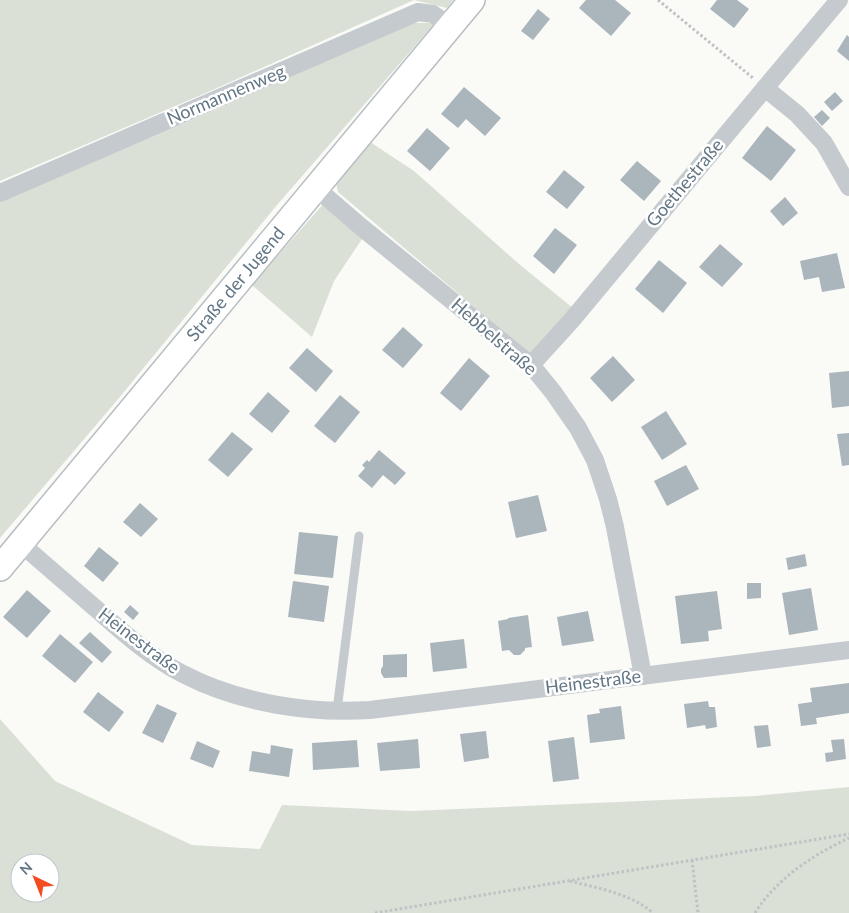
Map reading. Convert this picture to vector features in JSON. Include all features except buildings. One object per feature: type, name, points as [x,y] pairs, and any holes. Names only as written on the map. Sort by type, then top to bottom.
[{"type":"street","name":"Straße der Jugend","points":[[0,568],[472,0]]},
{"type":"street","name":"Goethestraße","points":[[531,365],[571,320],[839,0]]},
{"type":"street","name":"Normannenweg","points":[[0,193],[418,12],[433,14],[450,26]]},
{"type":"street","points":[[765,88],[797,114],[824,144],[849,187]]},
{"type":"street","name":"Hebbelstraße","points":[[316,188],[531,365],[578,428],[595,460],[608,499],[643,676]]},
{"type":"street","name":"Heinestraße","points":[[20,543],[128,636],[157,658],[183,674],[212,687],[248,699],[312,710],[370,710],[849,650]]},
{"type":"lane","points":[[337,710],[359,536]]},
{"type":"path","points":[[658,0],[765,88]]},
{"type":"path","points":[[375,913],[849,834]]},
{"type":"path","points":[[755,913],[763,900],[789,874],[849,838]]},
{"type":"path","points":[[692,860],[698,913]]},
{"type":"path","points":[[568,880],[617,894],[644,906],[652,913]]},
{"type":"shaded area","points":[[0,0],[414,0],[208,92],[0,181]]},
{"type":"shaded area","points":[[414,0],[453,0],[447,8]]},
{"type":"shaded area","points":[[411,23],[435,23],[277,205],[119,398],[0,538],[0,202],[213,111]]},
{"type":"shaded area","points":[[367,140],[414,171],[519,264],[574,309],[531,355],[338,192],[335,178]]},
{"type":"shaded area","points":[[325,202],[364,236],[334,281],[312,337],[252,285]]},
{"type":"shaded area","points":[[0,719],[55,781],[192,845],[260,849],[282,805],[411,811],[755,796],[849,787],[849,913],[0,913]]}]
